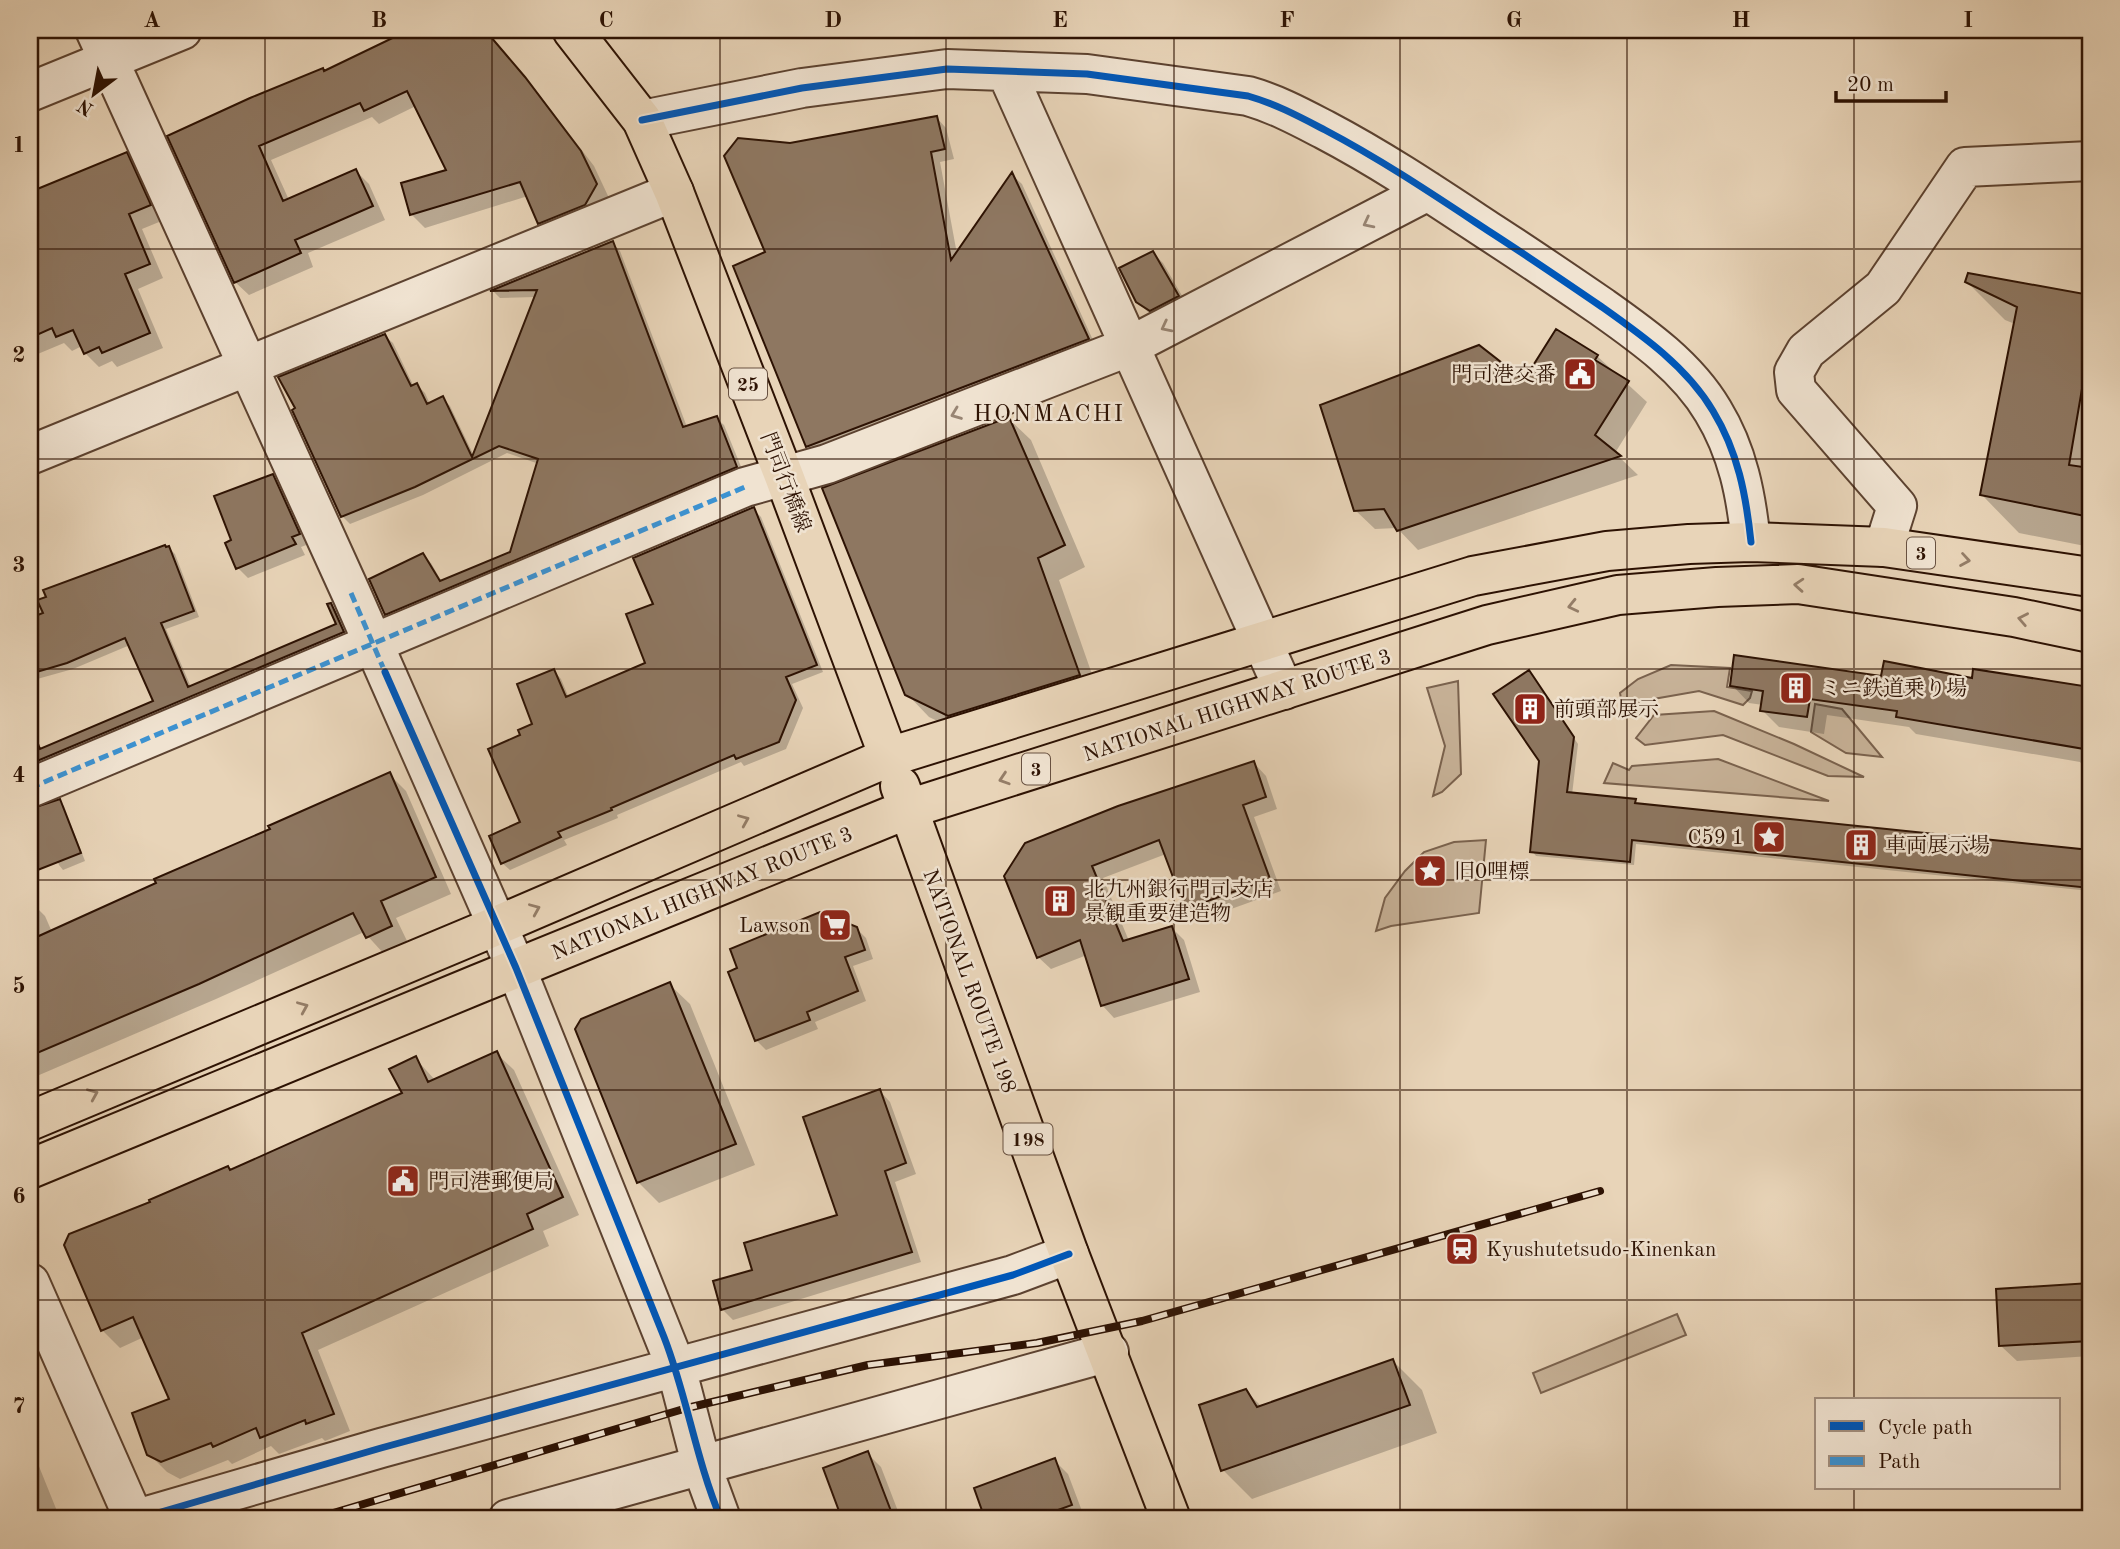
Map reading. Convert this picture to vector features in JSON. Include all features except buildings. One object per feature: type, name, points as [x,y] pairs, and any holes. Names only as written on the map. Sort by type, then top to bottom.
[{"type":"main road","name":"門司行橋線","points":[[572,30],[642,120],[674,192],[889,757]]},
{"type":"main road","name":"3","points":[[30,1121],[496,926],[889,757],[1473,576],[1607,551],[1751,542],[1884,547],[2090,577]]},
{"type":"main road","name":"NATIONAL HIGHWAY ROUTE 3","points":[[30,1170],[908,809],[1487,625],[1618,595],[1798,584],[2014,617],[2090,633]]},
{"type":"main road","name":"NATIONAL ROUTE 198","points":[[889,757],[1069,1254],[1109,1352],[1171,1519]]},
{"type":"street","points":[[30,92],[102,45],[182,30]]},
{"type":"street","points":[[102,45],[351,593],[516,968],[676,1367],[702,1466],[721,1519]]},
{"type":"street","points":[[642,120],[802,88],[947,69],[1087,74],[1248,96],[1274,103],[1355,146],[1561,278],[1628,326],[1684,373],[1713,410],[1735,454],[1746,498],[1751,542]]},
{"type":"street","points":[[1007,73],[1284,690]]},
{"type":"street","points":[[1884,547],[1897,506],[1796,390],[1794,372],[1806,351],[1883,288],[1965,167],[2090,161]]},
{"type":"street","points":[[30,788],[379,658],[746,487],[827,464],[1128,347],[1428,191]]},
{"type":"street","points":[[30,455],[674,192]]},
{"type":"street","points":[[30,1283],[135,1519],[382,1448],[1013,1275],[1069,1254]]},
{"type":"street","points":[[508,1519],[1109,1352]]},
{"type":"shaded area","points":[[1671,665],[1730,668],[1727,687],[1752,691],[1750,698],[1743,705],[1699,691],[1642,701],[1624,716],[1620,693],[1638,679]]},
{"type":"shaded area","points":[[1458,681],[1461,774],[1442,792],[1433,796],[1445,746],[1427,688]]},
{"type":"shaded area","points":[[1815,704],[1842,709],[1882,757],[1846,753],[1811,732]]},
{"type":"shaded area","points":[[1714,711],[1864,777],[1828,776],[1723,735],[1645,745],[1636,738],[1654,715]]},
{"type":"shaded area","points":[[1718,759],[1829,801],[1604,783],[1613,763],[1629,770],[1632,766]]},
{"type":"shaded area","points":[[1486,840],[1479,913],[1391,926],[1376,931],[1385,898],[1405,871],[1424,852],[1454,842]]},
{"type":"shaded area","points":[[1677,1314],[1686,1335],[1541,1393],[1533,1373]]},
{"type":"railway","points":[[313,1519],[687,1408],[868,1365],[1037,1343],[1142,1321],[1600,1191]]},
{"type":"marked path","points":[[30,788],[745,487]]},
{"type":"marked path","points":[[351,593],[385,672]]},
{"type":"cycle path","points":[[642,120],[802,88],[947,69],[1087,74],[1248,96],[1268,103],[1325,130],[1407,178],[1602,307],[1663,353],[1690,380],[1722,426],[1740,474],[1751,542]]},
{"type":"cycle path","points":[[385,672],[516,968],[664,1337],[721,1519]]},
{"type":"cycle path","points":[[137,1519],[381,1448],[1013,1275],[1069,1254]]},
{"type":"place","name":"門司港交番","points":[[1580,374]]},
{"type":"place","name":"ミニ鉄道乗り場","points":[[1796,688]]},
{"type":"place","name":"前頭部展示","points":[[1530,709]]},
{"type":"place","name":"C59 1","points":[[1769,837]]},
{"type":"place","name":"車両展示場","points":[[1861,845]]},
{"type":"place","name":"旧0哩標","points":[[1430,871]]},
{"type":"place","name":"北九州銀行門司支店 景観重要建造物","points":[[1060,901]]},
{"type":"place","name":"Lawson","points":[[835,925]]},
{"type":"place","name":"門司港郵便局","points":[[403,1181]]},
{"type":"place","name":"Kyushutetsudo-Kinenkan","points":[[1462,1249]]},
{"type":"district","name":"HONMACHI","points":[[1049,413]]}]
